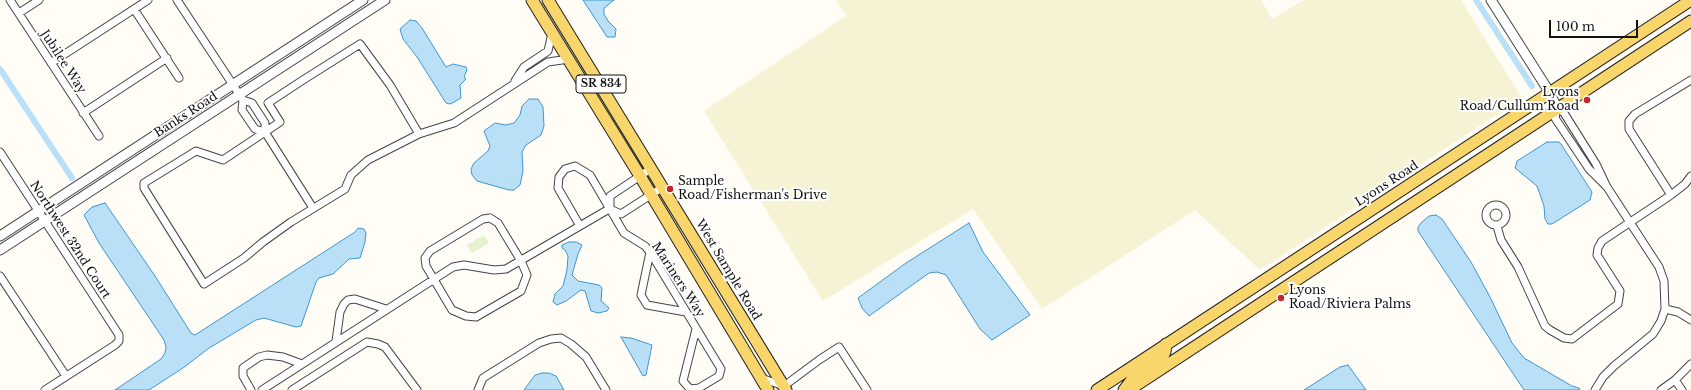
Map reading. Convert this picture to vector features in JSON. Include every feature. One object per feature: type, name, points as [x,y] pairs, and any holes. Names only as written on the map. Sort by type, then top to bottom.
[{"type":"main road","name":"SR 834","points":[[532,0],[640,176],[768,390]]},
{"type":"main road","name":"West Sample Road","points":[[548,0],[785,388]]},
{"type":"main road","name":"Lyons Road","points":[[1097,390],[1691,0]]},
{"type":"main road","points":[[1128,390],[1691,21]]},
{"type":"main road","points":[[1401,190],[1411,204]]},
{"type":"main road","points":[[1124,390],[1137,373],[1163,356],[1166,344]]},
{"type":"street","name":"Jubilee Way","points":[[10,0],[98,136]]},
{"type":"street","points":[[19,13],[39,0]]},
{"type":"street","points":[[51,63],[148,0]]},
{"type":"street","points":[[178,0],[242,97],[252,103],[264,123],[265,132],[313,208]]},
{"type":"street","name":"Banks Road","points":[[0,236],[363,0]]},
{"type":"street","name":"Banks Road","points":[[0,250],[242,97],[385,0]]},
{"type":"street","points":[[1491,0],[1550,93],[1557,108],[1555,118],[1589,169],[1607,187],[1659,267],[1664,281],[1665,309],[1661,321],[1653,334],[1614,366],[1595,390]]},
{"type":"street","points":[[134,9],[179,78]]},
{"type":"street","points":[[512,85],[524,67],[548,51],[552,33]]},
{"type":"street","points":[[419,134],[390,85],[360,44],[268,103],[280,122],[223,160],[196,151],[144,183],[144,188],[204,284],[244,258],[262,242],[313,208],[345,189],[351,175],[368,160],[419,134],[454,123],[548,62],[568,59]]},
{"type":"street","points":[[83,113],[167,58]]},
{"type":"street","points":[[1671,195],[1629,129],[1629,121],[1635,114],[1691,80]]},
{"type":"street","points":[[242,97],[242,110],[255,130],[265,132]]},
{"type":"street","name":"Northwest 32nd Court","points":[[0,152],[119,335],[119,341],[115,346],[66,376]]},
{"type":"street","name":"Mariners Way","points":[[580,226],[558,188],[559,176],[565,169],[575,166],[590,175],[624,233],[645,246],[650,252],[720,369],[719,376],[699,388],[690,389],[683,381],[696,329]]},
{"type":"street","points":[[610,209],[610,196],[652,168]]},
{"type":"street","points":[[1497,226],[1501,240],[1518,268],[1545,326],[1564,338],[1572,339],[1618,304],[1620,291],[1597,256],[1598,248],[1602,241],[1671,195],[1685,184],[1691,176]]},
{"type":"street","points":[[610,209],[622,214],[663,187]]},
{"type":"street","points":[[262,390],[453,267],[464,265],[494,270],[506,269],[610,209]]},
{"type":"street","points":[[490,218],[498,223],[521,261],[527,275],[521,291],[476,317],[466,316],[452,310],[433,279],[426,266],[425,258],[430,251],[483,220],[490,218]]},
{"type":"street","points":[[650,252],[640,295],[647,304],[686,312]]},
{"type":"street","points":[[0,276],[66,376],[45,390]]},
{"type":"street","points":[[336,341],[340,312],[348,300],[355,299],[386,309]]},
{"type":"street","points":[[1665,309],[1678,312],[1691,320]]},
{"type":"street","points":[[478,390],[483,378],[539,343],[551,339],[561,338],[571,344],[586,357],[606,390]]},
{"type":"street","points":[[292,390],[367,342],[385,347],[416,390]]},
{"type":"street","points":[[760,378],[785,388],[819,360],[839,347],[867,390]]},
{"type":"street","points":[[251,390],[243,376],[244,368],[259,357],[267,355],[283,357],[302,364]]},
{"type":"street","points":[[1661,390],[1675,380],[1691,364]]},
{"type":"street","points":[[1675,380],[1682,390]]},
{"type":"shaded area","points":[[836,0],[1261,0],[1272,19],[1304,0],[1461,0],[1522,98],[1260,270],[1195,210],[1042,309],[973,209],[823,301],[704,111],[846,16]]},
{"type":"green space","points":[[484,235],[489,243],[472,253],[467,245]]},
{"type":"water","points":[[583,0],[614,0],[604,8],[604,14],[608,21],[616,29],[615,37],[607,37]]},
{"type":"water","points":[[410,20],[416,21],[422,28],[446,67],[453,64],[466,67],[467,70],[464,77],[466,79],[460,85],[461,98],[450,104],[446,103],[417,57],[403,39],[400,29]]},
{"type":"water","points":[[529,99],[538,99],[543,107],[544,126],[541,135],[526,145],[522,152],[523,171],[520,185],[514,190],[509,190],[477,181],[472,175],[471,169],[474,163],[488,151],[490,146],[484,131],[495,123],[506,125],[514,123],[520,115],[522,106]]},
{"type":"water","points":[[1547,142],[1559,142],[1561,144],[1592,192],[1590,200],[1552,224],[1548,224],[1545,219],[1544,206],[1537,186],[1515,168],[1517,161]]},
{"type":"water","points":[[105,203],[155,276],[191,333],[195,335],[355,232],[358,228],[364,229],[366,233],[365,242],[360,258],[349,259],[333,274],[319,278],[316,282],[301,326],[296,327],[264,318],[256,320],[209,348],[183,368],[149,390],[115,390],[161,359],[165,353],[166,347],[164,340],[99,243],[84,215],[92,207]]},
{"type":"water","points":[[1436,215],[1442,219],[1471,262],[1512,343],[1524,358],[1572,386],[1579,388],[1580,390],[1524,390],[1418,231],[1418,227],[1422,222],[1429,216]]},
{"type":"water","points":[[969,223],[983,252],[1030,315],[992,340],[980,329],[946,275],[937,272],[929,273],[869,316],[862,308],[858,298],[906,263]]},
{"type":"water","points":[[569,242],[576,242],[582,245],[572,275],[578,281],[599,285],[602,288],[601,301],[609,308],[607,311],[598,313],[591,311],[585,291],[581,290],[566,301],[557,305],[553,302],[555,294],[563,286],[567,270],[568,256],[562,248],[562,245]]},
{"type":"water","points":[[621,337],[631,338],[652,345],[646,375],[643,376]]},
{"type":"water","points":[[1348,365],[1366,390],[1304,390],[1340,367]]},
{"type":"water","points":[[549,373],[556,376],[564,390],[524,390],[535,375]]},
{"type":"waterway","points":[[1476,0],[1532,86]]},
{"type":"waterway","points":[[0,69],[72,178]]},
{"type":"place","name":"Lyons Road/Cullum Road","points":[[1587,100]]},
{"type":"place","name":"Sample Road/Fisherman's Drive","points":[[670,189]]},
{"type":"place","name":"Lyons Road/Riviera Palms","points":[[1281,298]]}]
